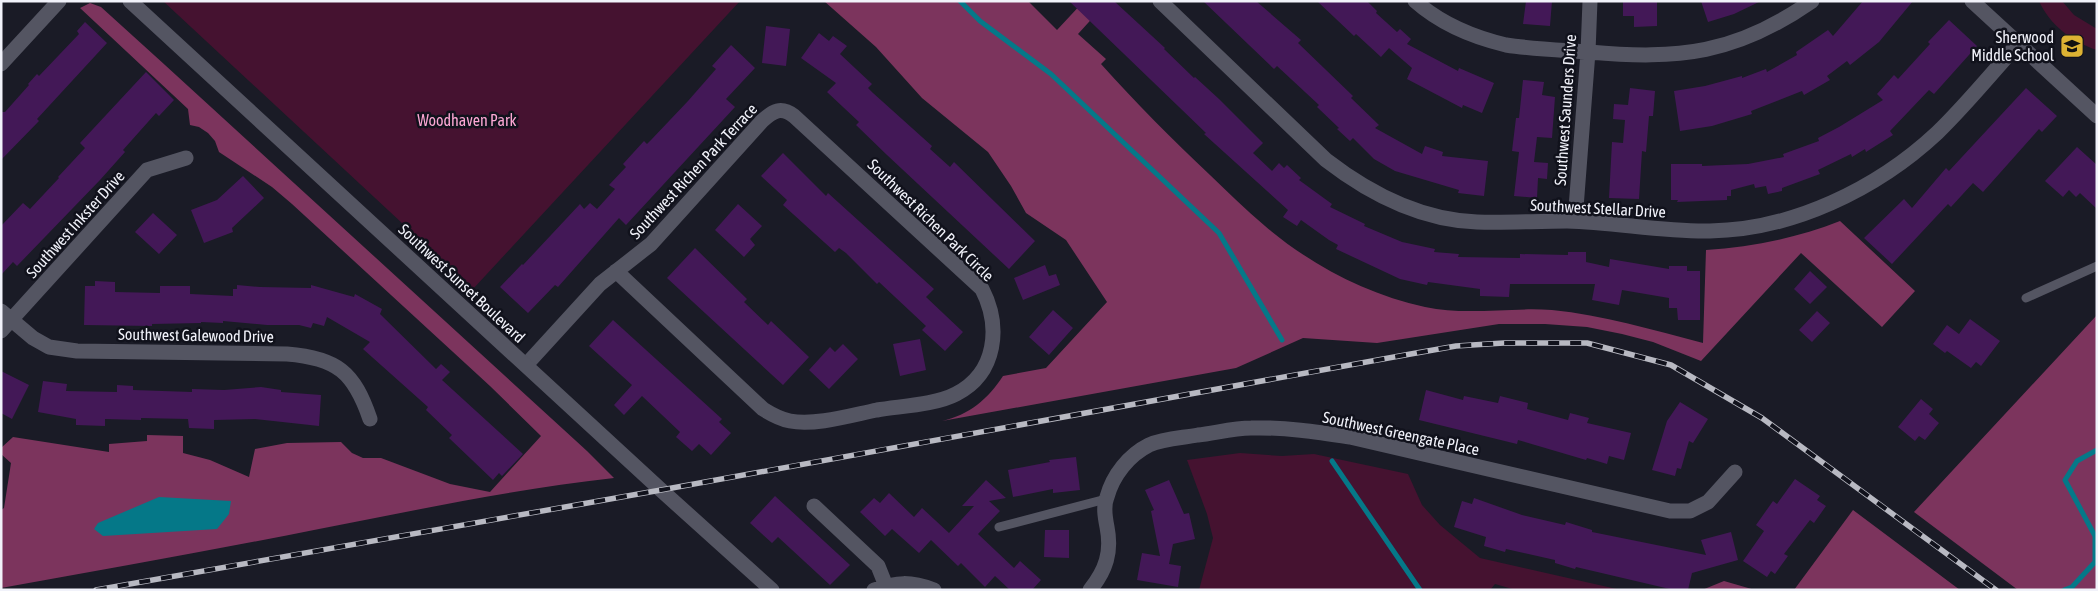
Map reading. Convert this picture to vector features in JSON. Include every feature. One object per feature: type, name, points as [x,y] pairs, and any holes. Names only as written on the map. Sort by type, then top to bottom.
[{"type":"street","points":[[1,64],[59,1]]},
{"type":"street","name":"Southwest Sunset Boulevard","points":[[130,1],[772,590]]},
{"type":"street","name":"Southwest Stellar Drive","points":[[1160,1],[1326,160],[1362,186],[1407,208],[1469,222],[1575,221],[1711,231],[1766,225],[1822,206],[1864,186],[1925,143],[1954,115],[2018,44]]},
{"type":"street","points":[[1415,1],[1445,23],[1487,41],[1524,48],[1656,56],[1708,50],[1740,40],[1777,24],[1812,1]]},
{"type":"street","name":"Southwest Saunders Drive","points":[[1575,221],[1590,1]]},
{"type":"street","points":[[1972,1],[2097,116]]},
{"type":"street","name":"Southwest Richen Park Terrace","points":[[526,365],[600,284],[651,244],[762,121],[774,112],[782,110]]},
{"type":"street","name":"Southwest Richen Park Circle","points":[[616,272],[762,409],[790,421],[816,421],[933,401],[955,395],[968,386],[989,358],[994,342],[994,322],[990,304],[982,289],[794,116],[782,110]]},
{"type":"street","name":"Southwest Inkster Drive","points":[[5,321],[148,170],[186,158]]},
{"type":"street","name":"Southwest Galewood Drive","points":[[5,321],[49,347],[77,351],[287,354],[318,358],[330,363],[353,381],[363,397],[370,419]]},
{"type":"street","name":"Southwest Greengate Place","points":[[1090,590],[1101,576],[1108,559],[1110,540],[1105,513],[1106,499],[1113,480],[1126,463],[1149,446],[1169,439],[1250,428],[1312,431],[1350,437],[1670,511],[1690,511],[1708,502],[1735,472]]},
{"type":"street","points":[[814,506],[878,566],[880,588],[895,583],[917,584],[934,590]]},
{"type":"lane","points":[[2026,298],[2097,266]]},
{"type":"lane","points":[[999,527],[1106,499]]},
{"type":"green space","name":"Woodhaven Park","points":[[163,1],[740,1],[473,289]]},
{"type":"green space","points":[[2039,1],[2062,1],[2074,15],[2097,29],[2097,50],[2088,47],[2063,32],[2049,18]]},
{"type":"green space","points":[[1240,453],[1282,456],[1314,454],[1408,474],[1422,505],[1440,525],[1480,558],[1621,590],[1516,590],[1495,584],[1490,590],[1199,590],[1213,538],[1207,514],[1187,460]]},
{"type":"shaded area","points":[[824,1],[1028,1],[1057,30],[1084,1],[1108,1],[1078,34],[1106,59],[1101,64],[1154,121],[1265,226],[1301,253],[1361,286],[1425,307],[1457,311],[1536,309],[1571,312],[1703,343],[1706,250],[1774,241],[1840,221],[1915,291],[1882,327],[1801,253],[1701,361],[1653,342],[1622,334],[1587,327],[1545,324],[1499,324],[1377,343],[1303,338],[1236,368],[942,421],[961,415],[977,405],[991,392],[1003,376],[1046,368],[1107,302],[1066,240],[1026,213],[1011,186],[988,152],[922,98],[876,47]]},
{"type":"shaded area","points":[[90,3],[101,7],[165,65],[587,451],[614,478],[466,500],[1,588],[1,510],[4,508],[11,463],[1,454],[1,448],[13,437],[109,452],[109,444],[147,441],[147,435],[183,436],[183,453],[210,460],[249,477],[255,449],[287,443],[341,442],[352,453],[363,458],[381,458],[450,484],[490,492],[541,436],[490,386],[292,204],[272,187],[219,152],[215,141],[208,133],[199,127],[190,125],[188,109],[80,8]]},
{"type":"shaded area","points":[[2097,315],[2097,590],[2018,590],[1914,512]]},
{"type":"shaded area","points":[[1853,510],[1960,590],[1794,590]]},
{"type":"shaded area","points":[[1724,581],[1755,590],[1702,590]]},
{"type":"water","points":[[159,497],[231,501],[229,514],[217,529],[103,536],[94,529],[98,523]]},
{"type":"building","points":[[1069,1],[1114,1],[1263,143],[1253,153],[1272,171],[1279,163],[1284,168],[1287,165],[1301,178],[1299,180],[1332,204],[1330,207],[1365,224],[1364,226],[1402,242],[1435,249],[1434,252],[1459,254],[1458,257],[1520,258],[1520,254],[1568,255],[1568,252],[1586,252],[1586,262],[1609,267],[1610,259],[1669,269],[1669,266],[1687,266],[1687,271],[1700,271],[1700,320],[1678,320],[1677,308],[1669,308],[1669,298],[1622,290],[1619,305],[1592,300],[1595,284],[1510,284],[1509,297],[1480,296],[1480,289],[1428,282],[1427,285],[1400,279],[1336,249],[1338,245],[1301,220],[1297,226],[1283,217],[1288,210],[1204,134],[1206,133]]},
{"type":"building","points":[[1203,1],[1256,1],[1301,40],[1298,43],[1353,96],[1351,98],[1379,125],[1375,128],[1422,154],[1425,146],[1443,152],[1442,156],[1488,161],[1484,196],[1458,193],[1459,190],[1395,171],[1374,159],[1353,138],[1350,141],[1337,129],[1339,128],[1317,107],[1319,105],[1277,66],[1274,69]]},
{"type":"building","points":[[1317,1],[1367,1],[1377,11],[1376,13],[1397,32],[1400,29],[1411,39],[1407,44],[1458,71],[1459,68],[1494,83],[1482,113],[1463,105],[1462,108],[1407,79],[1412,68],[1389,48],[1381,57],[1356,34],[1354,36]]},
{"type":"building","points":[[1526,1],[1552,1],[1550,26],[1523,24]]},
{"type":"building","points":[[1623,1],[1657,1],[1657,26],[1634,27],[1634,16],[1623,16]]},
{"type":"building","points":[[1701,1],[1761,1],[1734,14],[1708,22]]},
{"type":"building","points":[[1863,1],[1913,1],[1879,42],[1850,65],[1847,61],[1827,76],[1830,80],[1804,95],[1802,91],[1751,111],[1752,114],[1712,126],[1680,131],[1674,91],[1705,86],[1742,76],[1742,78],[1766,69],[1767,72],[1797,55],[1796,52],[1828,30],[1833,36]]},
{"type":"building","points":[[1949,20],[1977,46],[1934,94],[1929,90],[1890,131],[1893,135],[1866,152],[1865,149],[1852,157],[1851,154],[1818,170],[1820,174],[1782,188],[1782,191],[1768,194],[1766,186],[1755,188],[1754,184],[1731,190],[1731,196],[1727,196],[1727,200],[1677,202],[1678,200],[1671,200],[1671,164],[1702,164],[1702,166],[1748,164],[1784,157],[1783,154],[1819,141],[1818,138],[1883,100],[1877,94],[1894,75],[1898,79],[1930,44],[1928,42]]},
{"type":"building","points":[[85,22],[107,43],[37,119],[39,121],[1,160],[1,112],[5,112],[37,74],[39,76],[79,34],[77,31]]},
{"type":"building","points":[[766,26],[790,29],[786,66],[762,63]]},
{"type":"building","points":[[819,33],[829,41],[833,36],[847,46],[840,54],[872,84],[868,88],[932,146],[930,149],[950,167],[954,162],[1035,241],[1009,269],[856,125],[859,122],[827,92],[836,83],[801,58]]},
{"type":"building","points":[[731,45],[755,68],[726,99],[735,107],[626,225],[619,218],[558,287],[555,285],[528,313],[500,287],[580,204],[584,209],[590,203],[597,209],[615,189],[609,185],[626,167],[623,164],[644,141],[647,144],[688,101],[716,69],[712,66]]},
{"type":"building","points":[[146,72],[174,100],[159,116],[156,113],[123,150],[125,152],[100,180],[17,266],[13,262],[1,275],[1,226],[23,203],[30,209],[85,148],[80,143]]},
{"type":"building","points":[[1523,80],[1544,82],[1542,95],[1555,97],[1552,138],[1537,137],[1534,162],[1548,163],[1547,179],[1538,178],[1537,198],[1514,196],[1519,152],[1512,151],[1516,118],[1519,118]]},
{"type":"building","points":[[1630,88],[1655,91],[1653,116],[1649,116],[1646,152],[1642,151],[1639,199],[1609,198],[1612,142],[1623,143],[1625,120],[1613,119],[1614,104],[1628,105]]},
{"type":"building","points":[[2026,88],[2057,116],[2042,132],[2039,129],[1983,192],[1973,183],[1951,207],[1948,204],[1892,264],[1864,238],[1904,199],[1912,208],[1946,168],[1949,171]]},
{"type":"building","points":[[2077,147],[2097,165],[2097,209],[2080,193],[2076,197],[2069,190],[2063,197],[2045,181]]},
{"type":"building","points":[[783,153],[826,196],[828,193],[934,289],[926,297],[963,332],[945,351],[922,330],[926,326],[879,282],[877,284],[839,248],[835,252],[783,205],[787,200],[761,176]]},
{"type":"building","points":[[243,176],[264,198],[232,228],[233,232],[204,243],[191,210],[217,200]]},
{"type":"building","points":[[738,204],[762,226],[750,239],[755,245],[744,257],[715,230]]},
{"type":"building","points":[[153,213],[177,235],[159,254],[135,232]]},
{"type":"building","points":[[695,248],[747,299],[744,302],[768,325],[771,321],[809,357],[783,385],[667,278]]},
{"type":"building","points":[[1045,265],[1049,276],[1056,274],[1060,285],[1023,300],[1014,278]]},
{"type":"building","points":[[1810,271],[1827,287],[1810,304],[1794,289]]},
{"type":"building","points":[[95,281],[115,282],[115,292],[160,293],[160,286],[190,286],[190,294],[233,296],[233,289],[237,289],[237,285],[311,288],[311,285],[354,297],[355,294],[382,309],[380,314],[436,369],[441,364],[450,372],[442,380],[523,454],[502,476],[499,473],[493,480],[449,438],[452,435],[426,410],[428,407],[363,349],[370,342],[327,317],[324,326],[313,323],[311,328],[299,325],[267,325],[223,321],[223,323],[152,324],[152,326],[84,325],[85,286],[95,286]]},
{"type":"building","points":[[1053,310],[1073,328],[1049,355],[1029,337]]},
{"type":"building","points":[[1817,311],[1830,323],[1812,342],[1799,330]]},
{"type":"building","points":[[1970,319],[2000,341],[1981,366],[1976,362],[1971,368],[1947,351],[1945,353],[1933,344],[1947,325],[1959,334]]},
{"type":"building","points":[[613,320],[722,419],[719,422],[731,433],[711,455],[699,444],[692,451],[676,437],[680,432],[642,396],[624,415],[614,405],[632,385],[589,346]]},
{"type":"building","points":[[920,339],[926,370],[900,376],[893,344]]},
{"type":"building","points":[[843,344],[858,359],[829,389],[809,370],[830,347],[835,352]]},
{"type":"building","points":[[1,371],[29,385],[12,419],[1,413]]},
{"type":"building","points":[[43,381],[67,384],[66,391],[117,392],[117,385],[133,386],[133,390],[192,392],[192,389],[224,390],[261,387],[281,390],[281,392],[321,395],[319,426],[255,419],[214,420],[214,429],[189,428],[188,419],[141,418],[141,420],[105,419],[105,426],[76,425],[76,419],[38,412]]},
{"type":"building","points":[[1426,390],[1463,400],[1464,396],[1498,403],[1500,396],[1528,403],[1527,409],[1568,420],[1570,413],[1589,418],[1587,423],[1631,433],[1624,460],[1609,456],[1607,464],[1587,458],[1586,460],[1518,440],[1517,444],[1419,420]]},
{"type":"building","points":[[1921,399],[1933,409],[1929,414],[1939,423],[1925,440],[1919,436],[1915,441],[1898,427]]},
{"type":"building","points":[[1680,402],[1708,419],[1693,443],[1689,441],[1681,469],[1677,468],[1675,476],[1652,470],[1667,421]]},
{"type":"building","points":[[1076,457],[1080,490],[1053,493],[1053,489],[1013,497],[1008,470],[1050,462],[1049,460]]},
{"type":"building","points":[[1795,479],[1820,496],[1817,500],[1826,506],[1814,523],[1810,520],[1784,554],[1788,556],[1775,574],[1771,571],[1767,577],[1743,561],[1764,531],[1756,525],[1773,501],[1777,504]]},
{"type":"building","points":[[986,480],[1006,498],[989,501],[1000,511],[978,534],[1014,568],[1020,561],[1041,580],[1032,590],[1010,590],[995,576],[985,587],[961,563],[958,566],[931,540],[919,553],[892,529],[885,536],[860,512],[874,498],[880,503],[889,493],[914,517],[922,508],[949,533],[974,506],[962,506]]},
{"type":"building","points":[[1169,480],[1184,514],[1189,513],[1195,539],[1173,544],[1169,564],[1181,566],[1178,587],[1137,580],[1142,553],[1160,556],[1151,511],[1154,510],[1145,490]]},
{"type":"building","points":[[775,496],[850,565],[830,585],[778,537],[772,543],[750,523]]},
{"type":"building","points":[[1474,498],[1522,515],[1565,525],[1566,522],[1592,530],[1592,532],[1706,555],[1701,540],[1731,532],[1738,560],[1692,573],[1688,590],[1674,590],[1576,567],[1575,569],[1555,563],[1555,560],[1506,549],[1505,552],[1484,546],[1486,537],[1454,527],[1462,501],[1472,504]]},
{"type":"building","points":[[1045,530],[1069,530],[1069,558],[1044,557]]},
{"type":"waterway","points":[[960,1],[980,21],[1051,74],[1219,233],[1282,340]]},
{"type":"waterway","points":[[2064,590],[2072,587],[2095,562],[2095,536],[2065,480],[2077,461],[2097,450]]},
{"type":"waterway","points":[[1332,461],[1420,590]]},
{"type":"railway","points":[[96,590],[1456,346],[1504,343],[1587,343],[1671,365],[1762,418],[1996,590]]},
{"type":"place","name":"Sherwood Middle School","points":[[2072,46]]}]
